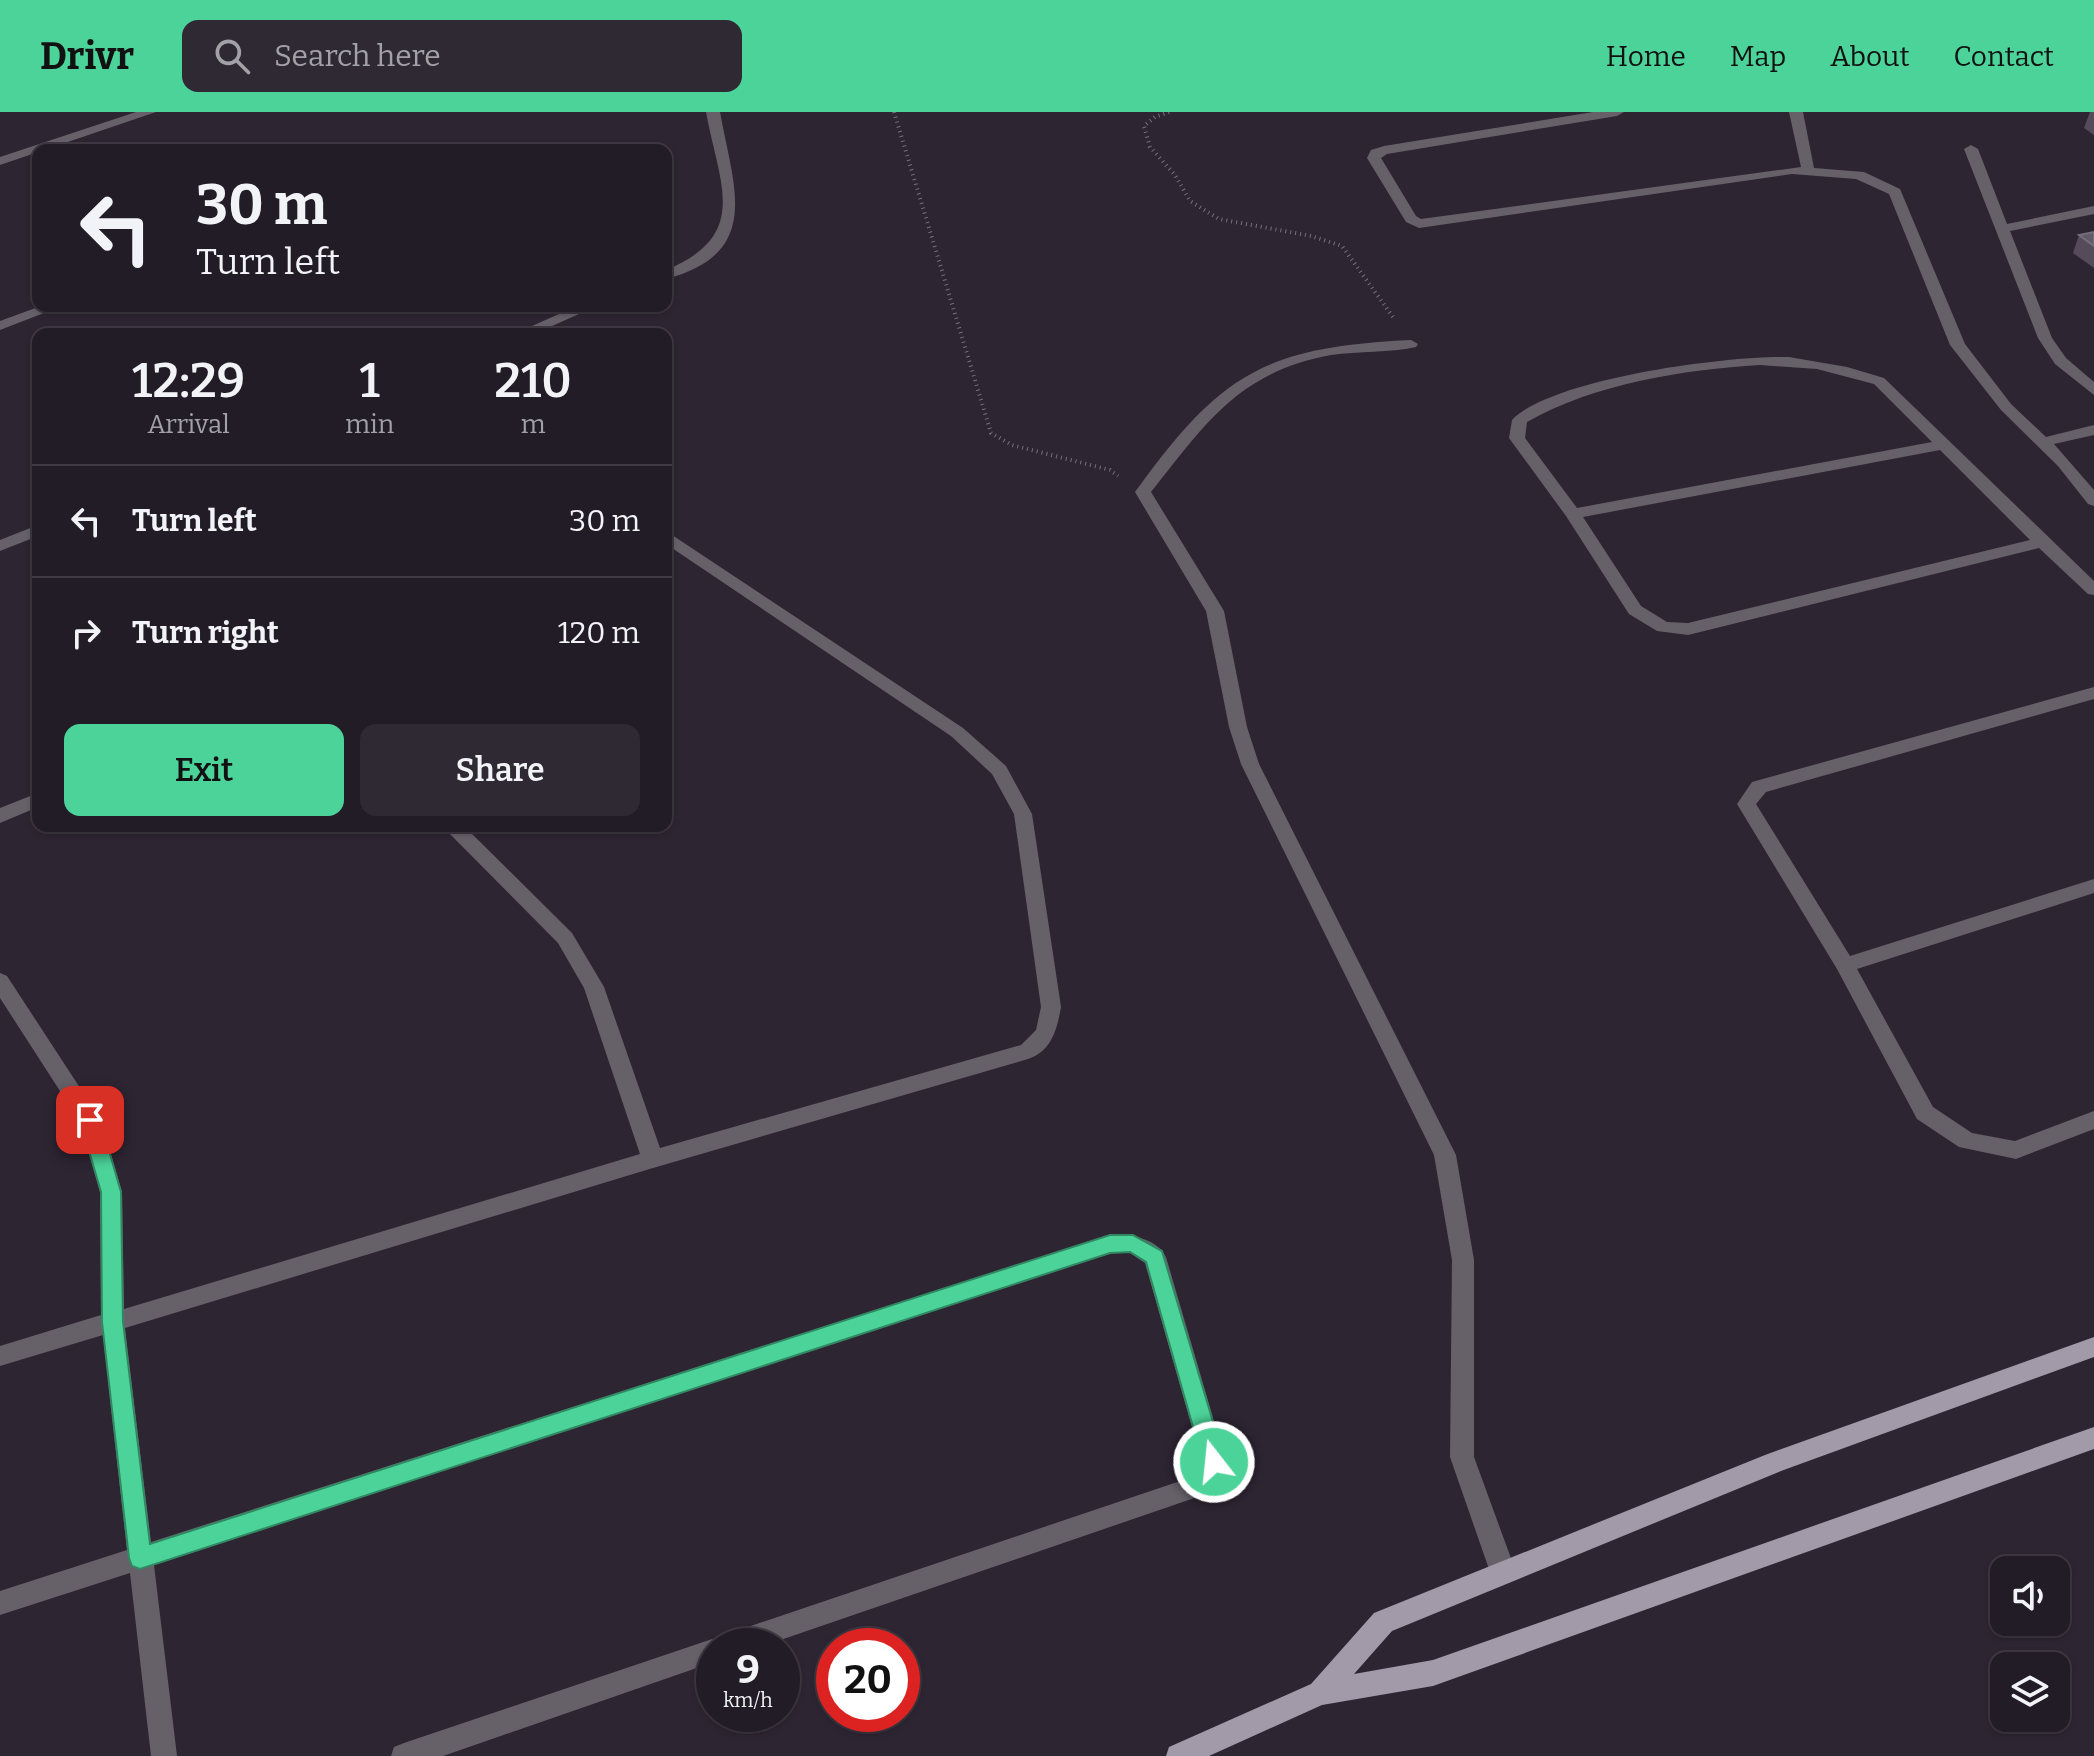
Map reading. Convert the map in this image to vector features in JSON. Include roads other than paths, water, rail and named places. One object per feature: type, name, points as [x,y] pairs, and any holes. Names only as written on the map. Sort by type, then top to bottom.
[{"type":"main road","points":[[1320,1693],[1383,1622],[1774,1463],[2094,1347]]},
{"type":"main road","points":[[1179,1756],[1320,1693],[1433,1673],[2094,1438]]},
{"type":"street","points":[[52,144],[149,112]]},
{"type":"street","points":[[672,272],[713,250],[727,229],[729,207],[713,112]]},
{"type":"street","points":[[1617,112],[1376,153],[1374,158],[1411,219],[1428,224],[1808,169],[1859,175],[1895,192],[1958,345],[1990,389],[2040,443],[2064,463],[2094,501]]},
{"type":"street","points":[[1796,112],[1808,169]]},
{"type":"street","points":[[1971,149],[2045,338],[2060,361],[2094,390]]},
{"type":"street","points":[[0,161],[32,150]]},
{"type":"street","points":[[2002,229],[2094,210]]},
{"type":"street","points":[[0,326],[38,312]]},
{"type":"street","points":[[536,328],[575,312]]},
{"type":"street","points":[[1411,344],[1340,347],[1291,359],[1260,375],[1213,406],[1143,492],[1215,611],[1238,727],[1250,764],[1445,1155],[1463,1260],[1462,1457],[1503,1572]]},
{"type":"street","points":[[2042,542],[1675,630],[1648,621],[1635,610],[1573,514],[1517,438],[1520,420],[1537,409],[1606,386],[1712,363],[1774,359],[1822,364],[1856,373],[1879,381],[2094,590]]},
{"type":"street","points":[[2040,443],[2094,430]]},
{"type":"street","points":[[1573,514],[1944,445]]},
{"type":"street","points":[[2064,463],[2094,475]]},
{"type":"street","points":[[0,546],[32,533]]},
{"type":"street","points":[[0,1356],[653,1159],[1028,1051],[1046,1033],[1051,1007],[1023,814],[999,770],[957,732],[672,540]]},
{"type":"street","points":[[2094,693],[1753,791],[1746,804],[1845,965],[1925,1113],[1967,1141],[2016,1150],[2094,1120]]},
{"type":"street","points":[[0,816],[32,802]]},
{"type":"street","points":[[458,832],[565,938],[594,987],[653,1159]]},
{"type":"street","points":[[1845,965],[2094,886]]},
{"type":"street","points":[[0,981],[90,1120],[111,1192],[113,1322],[164,1756]]},
{"type":"street","points":[[0,1603],[1110,1244],[1133,1244],[1155,1257],[1214,1462],[1214,1474],[1209,1482],[780,1628]]},
{"type":"street","points":[[404,1756],[696,1656]]}]
